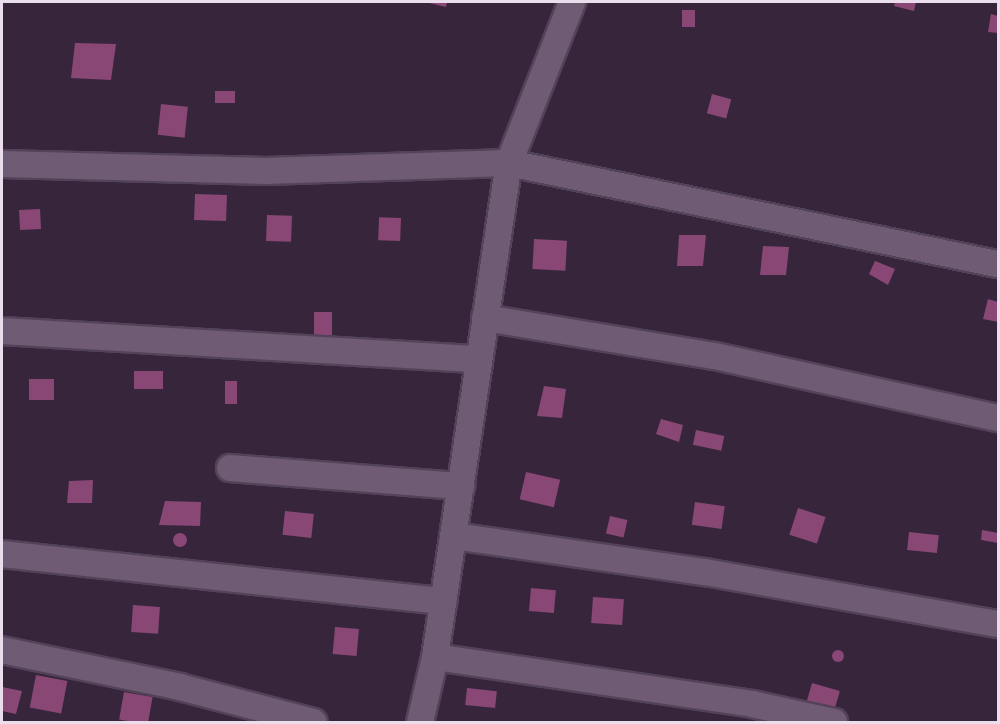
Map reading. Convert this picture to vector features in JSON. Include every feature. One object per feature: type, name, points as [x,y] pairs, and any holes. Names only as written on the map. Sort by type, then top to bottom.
[{"type":"street","points":[[420,723],[435,657],[444,601],[484,318],[509,163],[572,2]]},
{"type":"street","points":[[2,164],[266,171],[509,163],[999,264]]},
{"type":"street","points":[[484,318],[715,356],[999,418]]},
{"type":"street","points":[[2,331],[478,359]]},
{"type":"street","points":[[230,468],[461,486]]},
{"type":"street","points":[[454,537],[705,572],[999,624]]},
{"type":"street","points":[[2,554],[444,601]]},
{"type":"street","points":[[2,650],[180,687],[313,723]]},
{"type":"street","points":[[435,657],[752,704],[834,723]]},
{"type":"building","points":[[425,2],[447,2],[446,7]]},
{"type":"building","points":[[895,2],[916,2],[914,11],[894,6]]},
{"type":"building","points":[[682,10],[695,10],[695,27],[682,27]]},
{"type":"building","points":[[991,14],[998,16],[998,33],[988,32]]},
{"type":"building","points":[[75,43],[116,44],[111,80],[71,78]]},
{"type":"building","points":[[215,91],[235,91],[235,103],[215,103]]},
{"type":"building","points":[[712,94],[731,99],[726,118],[707,113]]},
{"type":"building","points":[[161,104],[188,107],[185,138],[158,135]]},
{"type":"building","points":[[195,194],[227,195],[226,221],[194,220]]},
{"type":"building","points":[[40,209],[41,229],[20,230],[19,210]]},
{"type":"building","points":[[267,215],[292,216],[291,242],[266,241]]},
{"type":"building","points":[[379,217],[401,218],[400,241],[378,240]]},
{"type":"building","points":[[679,235],[706,235],[703,266],[677,266]]},
{"type":"building","points":[[534,239],[567,241],[565,271],[532,269]]},
{"type":"building","points":[[763,246],[789,247],[786,275],[760,275]]},
{"type":"building","points":[[875,261],[895,269],[888,285],[869,274]]},
{"type":"building","points":[[988,299],[998,302],[998,322],[983,319]]},
{"type":"building","points":[[314,312],[332,312],[332,339],[314,339]]},
{"type":"building","points":[[134,371],[163,371],[163,389],[134,389]]},
{"type":"building","points":[[29,379],[54,379],[54,400],[29,400]]},
{"type":"building","points":[[225,381],[237,381],[237,404],[225,404]]},
{"type":"building","points":[[544,386],[566,389],[562,418],[537,416]]},
{"type":"building","points":[[661,419],[683,425],[679,442],[656,434]]},
{"type":"building","points":[[696,430],[724,436],[721,451],[693,445]]},
{"type":"building","points":[[526,472],[560,480],[554,507],[520,499]]},
{"type":"building","points":[[93,480],[92,503],[67,503],[69,481]]},
{"type":"building","points":[[165,501],[201,502],[200,526],[159,525]]},
{"type":"building","points":[[695,502],[725,506],[722,529],[692,525]]},
{"type":"building","points":[[798,508],[826,517],[817,544],[789,535]]},
{"type":"building","points":[[285,511],[314,514],[311,538],[282,535]]},
{"type":"building","points":[[610,516],[628,520],[623,538],[606,534]]},
{"type":"building","points":[[982,530],[998,533],[998,543],[981,540]]},
{"type":"building","points":[[909,532],[939,535],[937,553],[907,550]]},
{"type":"building","points":[[177,533],[183,533],[187,540],[183,547],[177,547],[173,543],[173,537]]},
{"type":"building","points":[[531,588],[556,590],[554,613],[529,611]]},
{"type":"building","points":[[593,597],[624,599],[622,625],[591,623]]},
{"type":"building","points":[[133,605],[160,607],[158,634],[131,632]]},
{"type":"building","points":[[335,627],[359,629],[357,656],[333,654]]},
{"type":"building","points":[[840,650],[843,651],[843,661],[836,662],[833,661],[832,654],[833,651]]},
{"type":"building","points":[[36,675],[67,681],[61,713],[30,707]]},
{"type":"building","points":[[812,683],[840,691],[833,714],[805,706]]},
{"type":"building","points":[[2,687],[22,691],[16,714],[2,711]]},
{"type":"building","points":[[467,688],[497,691],[495,708],[465,705]]},
{"type":"building","points":[[124,692],[153,697],[148,722],[119,720]]}]
